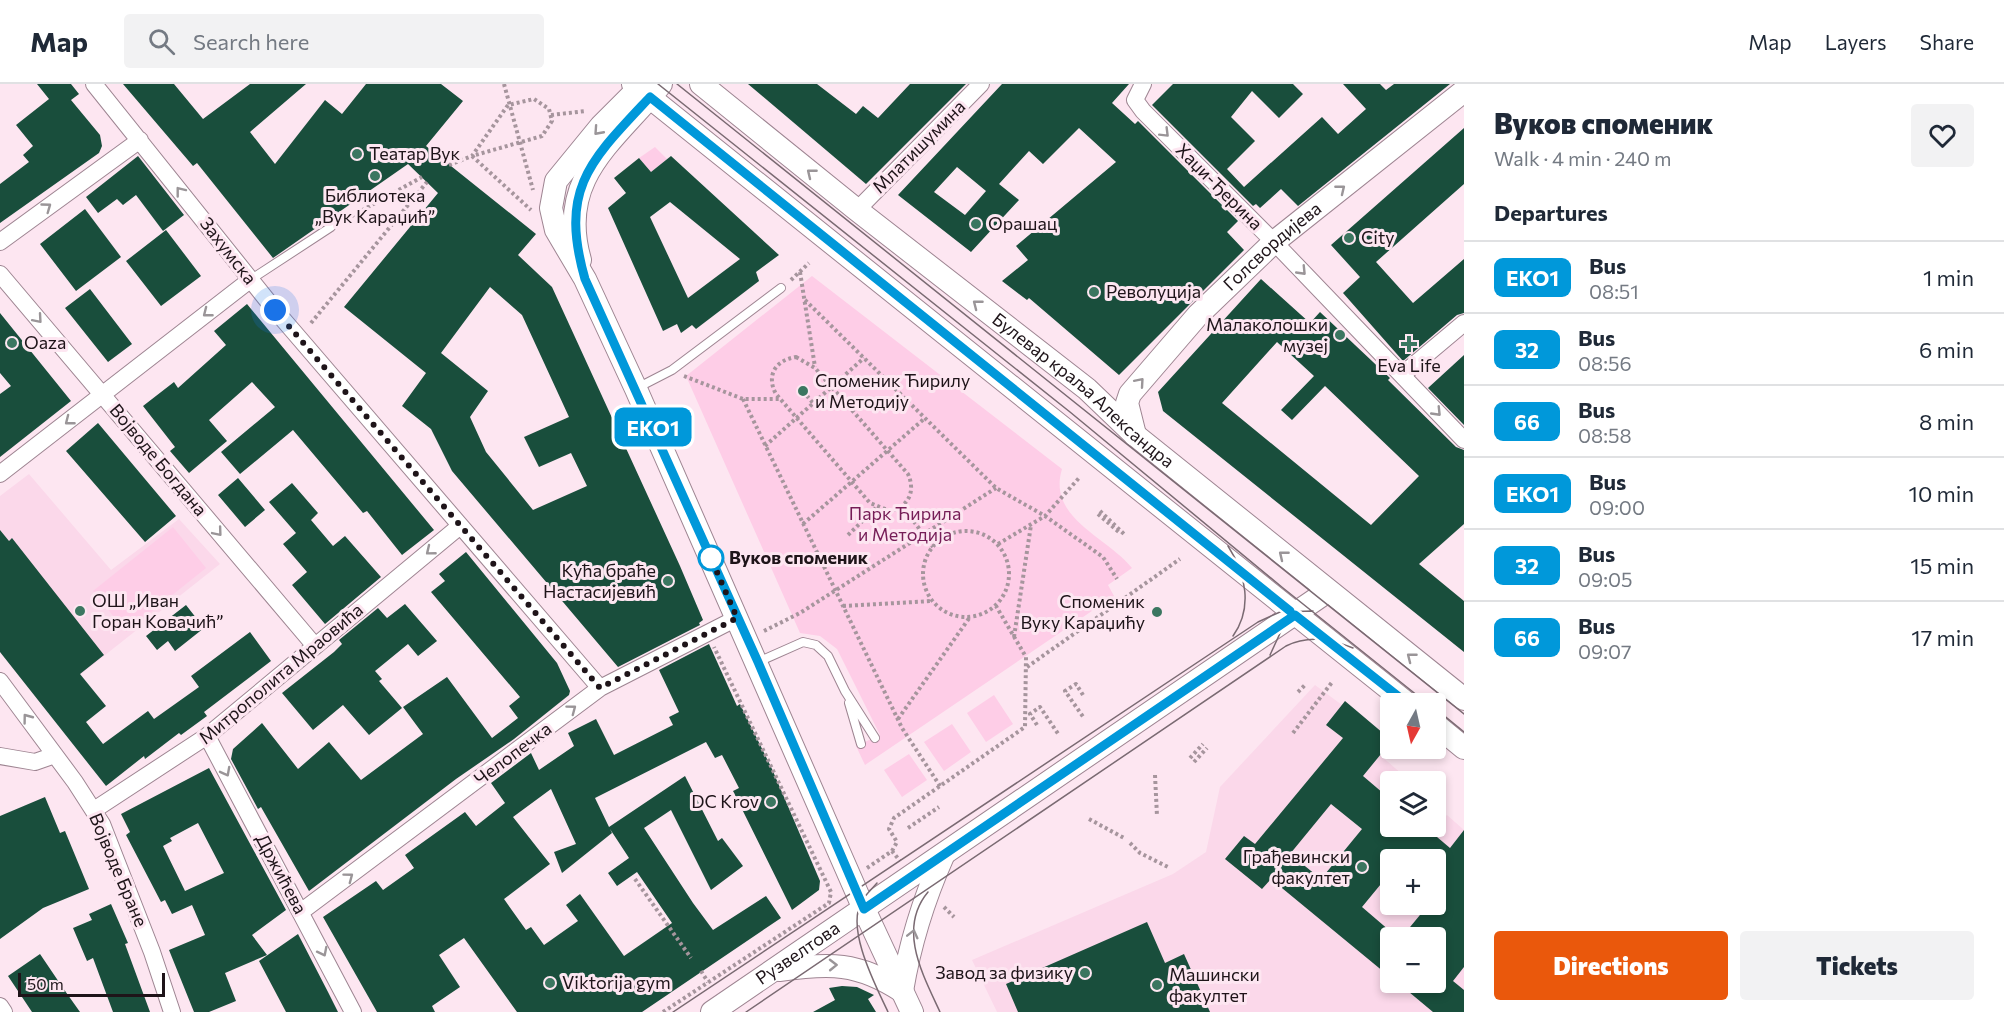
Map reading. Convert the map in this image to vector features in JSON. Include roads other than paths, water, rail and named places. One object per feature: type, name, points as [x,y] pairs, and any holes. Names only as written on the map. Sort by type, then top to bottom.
[{"type":"main road","name":"Булевар краља Александра","points":[[701,84],[857,210],[1087,389],[1135,435],[1464,699]]},
{"type":"main road","points":[[912,1012],[864,909],[758,662],[636,389],[585,279],[556,230],[551,208],[556,181],[645,87],[1394,693]]},
{"type":"main road","name":"Голсвордијева","points":[[1135,435],[1127,403],[1132,391],[1198,315],[1274,242],[1464,91]]},
{"type":"main road","name":"Рузвелтова","points":[[712,1012],[1328,591]]},
{"type":"main road","points":[[1446,733],[1464,748]]},
{"type":"main road","points":[[902,991],[914,929],[924,897],[943,856]]},
{"type":"main road","points":[[775,971],[843,965],[880,976],[902,991]]},
{"type":"street","name":"Захумска","points":[[94,84],[250,280],[600,688]]},
{"type":"street","name":"Млатишумина","points":[[857,210],[981,84]]},
{"type":"street","name":"Хаџи-Ђерина","points":[[1141,86],[1135,96],[1137,104],[1274,242],[1464,440]]},
{"type":"street","points":[[0,242],[140,140]]},
{"type":"street","name":"Војводе Богдана","points":[[0,274],[315,646]]},
{"type":"street","points":[[0,474],[250,280]]},
{"type":"street","points":[[1402,375],[1464,323]]},
{"type":"street","name":"Митрополита Мраовића","points":[[94,810],[207,736],[460,526]]},
{"type":"street","name":"Челопечка","points":[[302,911],[600,688],[737,618]]},
{"type":"street","name":"Војводе Бране","points":[[0,681],[55,755],[102,824],[152,952],[172,1012]]},
{"type":"street","name":"Држићева","points":[[207,736],[302,911],[353,1012]]},
{"type":"street","points":[[0,756],[35,762],[55,755]]},
{"type":"street","points":[[0,1006],[4,1012]]},
{"type":"lane","points":[[250,280],[331,227]]},
{"type":"lane","points":[[636,389],[672,370],[781,288]]},
{"type":"lane","points":[[758,662],[803,642],[816,645],[828,656],[845,691],[875,738]]},
{"type":"lane","points":[[845,691],[861,744]]},
{"type":"tram line","points":[[658,84],[1070,412],[1414,693]]},
{"type":"tram line","points":[[677,84],[1464,714]]},
{"type":"tram line","points":[[1228,546],[1239,568],[1245,591],[1243,614],[1233,636]]},
{"type":"tram line","points":[[1270,655],[1282,629],[1286,604]]},
{"type":"tram line","points":[[673,1012],[1258,622],[1280,612],[1313,611]]},
{"type":"tram line","points":[[746,1012],[1286,646],[1311,639],[1337,642],[1353,648]]},
{"type":"tram line","points":[[1446,717],[1464,732]]},
{"type":"tram line","points":[[877,883],[862,901],[857,926],[864,957],[888,1012]]},
{"type":"tram line","points":[[928,892],[919,906],[914,921],[914,936],[921,968],[940,1012]]},
{"type":"place","name":"Театар Вук","points":[[357,154]]},
{"type":"place","name":"Библиотека „Вук Караџић”","points":[[375,176]]},
{"type":"place","name":"Орашац","points":[[976,224]]},
{"type":"place","name":"City","points":[[1349,238]]},
{"type":"place","name":"Револуција","points":[[1094,292]]},
{"type":"place","name":"Малаколошки музеј","points":[[1340,335]]},
{"type":"place","name":"Oaza","points":[[12,343]]},
{"type":"place","name":"Eva Life","points":[[1409,344]]},
{"type":"place","name":"Споменик Ћирилу и Методију","points":[[803,391]]},
{"type":"place","name":"Вуков споменик","points":[[711,558]]},
{"type":"place","name":"Кућа браће Настасијевић","points":[[668,581]]},
{"type":"place","name":"ОШ „Иван Горан Ковачић”","points":[[80,611]]},
{"type":"place","name":"Споменик Вуку Караџићу","points":[[1157,612]]},
{"type":"place","name":"DC Krov","points":[[771,802]]},
{"type":"place","name":"Грађевински факултет","points":[[1362,867]]},
{"type":"place","name":"Завод за физику","points":[[1085,973]]},
{"type":"place","name":"Viktorija gym","points":[[550,983]]},
{"type":"place","name":"Машински факултет","points":[[1157,985]]},
{"type":"park label","name":"Парк Ћирила и Методија","points":[[905,524]]}]
